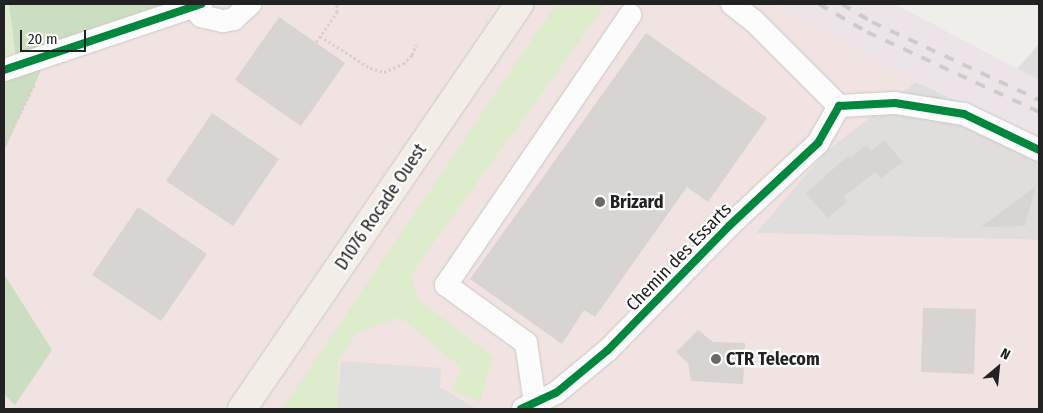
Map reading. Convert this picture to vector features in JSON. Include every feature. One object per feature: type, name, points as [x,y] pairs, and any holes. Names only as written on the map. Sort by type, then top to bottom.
[{"type":"main road","name":"D1076 Rocade Ouest","points":[[242,409],[519,4]]},
{"type":"street","points":[[4,70],[47,57],[195,5],[201,16],[223,21],[234,18],[250,4]]},
{"type":"street","points":[[732,4],[754,21],[839,106],[896,103],[964,114],[1039,150]]},
{"type":"street","points":[[528,406],[526,343],[446,285],[630,15]]},
{"type":"street","name":"Chemin des Essarts","points":[[528,406],[556,393],[615,343],[729,226],[818,144],[839,106]]},
{"type":"path","points":[[316,42],[337,12],[337,4]]},
{"type":"path","points":[[320,36],[370,68],[384,72],[403,64],[412,55],[416,45]]},
{"type":"path","points":[[4,145],[47,57]]},
{"type":"shaded area","points":[[148,4],[777,4],[916,82],[826,151],[756,233],[1039,240],[1039,409],[4,409],[4,129],[45,49]]},
{"type":"shaded area","points":[[777,4],[895,4],[1039,80],[1039,139],[916,82]]},
{"type":"shaded area","points":[[1039,44],[1039,80],[1016,70]]},
{"type":"shaded area","points":[[916,82],[1039,139],[1039,240],[755,233],[826,151]]},
{"type":"shaded area","points":[[341,361],[441,368],[440,387],[476,409],[337,409]]},
{"type":"green space","points":[[4,4],[9,4],[15,53],[4,56]]},
{"type":"green space","points":[[9,4],[185,4],[47,57],[4,151],[4,71],[17,66]]},
{"type":"green space","points":[[556,4],[606,4],[411,274],[418,299],[493,357],[480,402],[451,390],[461,368],[400,317],[358,332],[338,361],[337,409],[282,409]]},
{"type":"green space","points":[[4,274],[52,350],[15,405],[4,394]]},
{"type":"building","points":[[279,17],[345,63],[301,126],[235,80]]},
{"type":"building","name":"Brizard","points":[[646,33],[767,118],[708,202],[687,187],[595,317],[584,310],[562,344],[470,279]]},
{"type":"building","points":[[212,113],[279,159],[233,226],[166,181]]},
{"type":"building","points":[[884,140],[903,162],[881,178],[875,172],[843,197],[847,202],[827,218],[806,193],[848,156],[850,158],[866,145],[871,151]]},
{"type":"building","points":[[1036,186],[1025,226],[981,227]]},
{"type":"building","points":[[138,207],[207,254],[161,321],[92,275]]},
{"type":"building","points":[[923,308],[976,309],[974,374],[921,372]]},
{"type":"building","name":"CTR Telecom","points":[[698,330],[713,342],[745,343],[743,384],[691,381],[688,363],[676,352]]},
{"type":"railway","points":[[819,4],[867,32],[1039,112]]},
{"type":"railway","points":[[842,4],[872,22],[1039,100]]},
{"type":"cycle path","points":[[4,70],[201,4]]},
{"type":"cycle path","points":[[521,409],[556,393],[608,350],[729,226],[818,143],[839,106],[895,103],[964,114],[1039,150]]},
{"type":"place","name":"Brizard","points":[[600,202]]},
{"type":"place","name":"CTR Telecom","points":[[716,359]]}]
